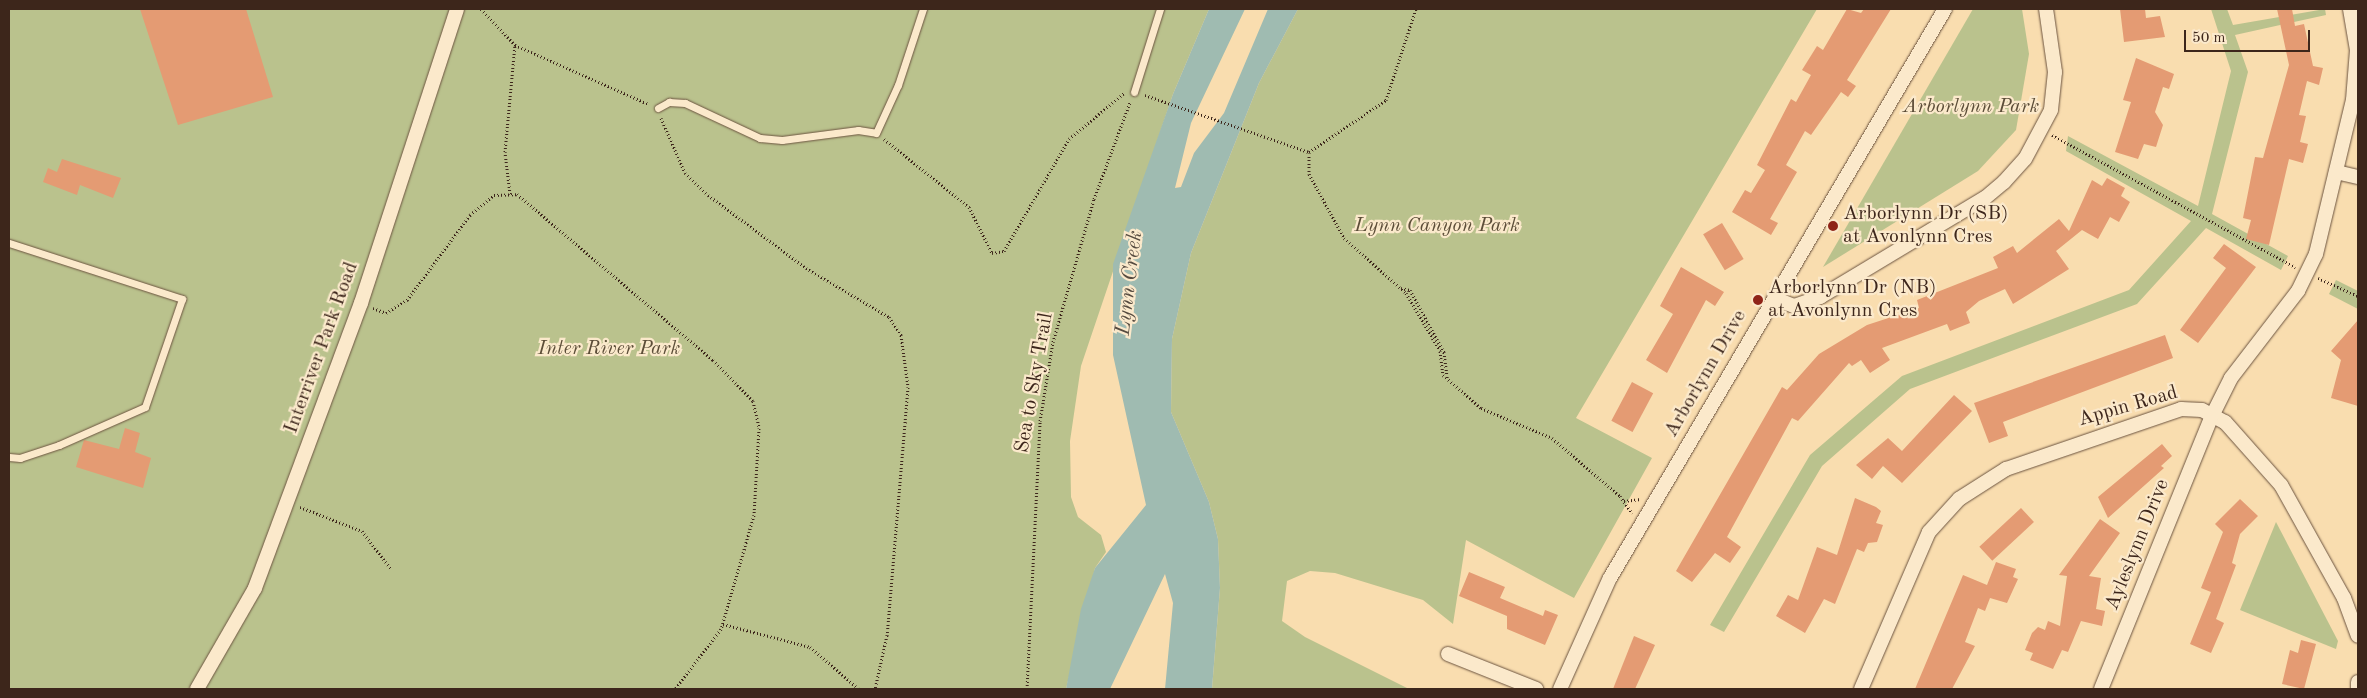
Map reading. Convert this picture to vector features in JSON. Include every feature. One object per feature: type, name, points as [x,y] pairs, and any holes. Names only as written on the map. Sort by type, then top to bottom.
[{"type":"street","name":"Interriver Park Road","points":[[197,689],[255,588],[361,303],[457,9]]},
{"type":"street","name":"Arborlynn Drive","points":[[1560,689],[1610,578],[1944,9]]},
{"type":"street","points":[[1774,298],[1794,306],[1820,297],[1985,198],[2025,159],[2042,130],[2054,89],[2046,9]]},
{"type":"street","points":[[2350,9],[2357,74],[2336,172],[2308,274],[2231,378],[2212,416],[2225,422],[2281,485],[2344,598],[2358,636]]},
{"type":"street","points":[[2336,172],[2358,177]]},
{"type":"street","name":"Appin Road","points":[[1861,689],[1928,532],[1976,484],[2136,421],[2182,409],[2212,416]]},
{"type":"street","name":"Ayleslynn Drive","points":[[2101,689],[2212,416]]},
{"type":"street","points":[[1448,654],[1536,689]]},
{"type":"street","points":[[2358,682],[2358,689]]},
{"type":"lane","points":[[658,108],[669,102],[685,103],[760,138],[782,140],[858,130],[876,133],[898,85],[923,9]]},
{"type":"lane","points":[[1134,92],[1160,9]]},
{"type":"lane","points":[[9,243],[182,299],[145,407],[59,445],[20,458],[9,457]]},
{"type":"path","points":[[480,9],[515,45],[658,108],[669,142],[685,173],[708,195],[806,268],[889,317],[901,336],[908,387],[887,635],[875,689]]},
{"type":"path","points":[[1152,96],[1256,137],[1309,152],[1386,100],[1416,9]]},
{"type":"path","points":[[510,194],[505,152],[515,45]]},
{"type":"path","points":[[876,133],[969,208],[992,253],[1004,251],[1069,139],[1122,93],[1134,92]]},
{"type":"path","name":"Sea to Sky Trail","points":[[1027,689],[1036,470],[1053,342],[1094,199],[1134,92]]},
{"type":"path","points":[[2042,130],[2308,274],[2358,296]]},
{"type":"path","points":[[1309,152],[1309,174],[1344,238],[1400,287],[1440,351],[1447,379],[1481,408],[1552,438],[1624,501],[1640,526]]},
{"type":"path","points":[[361,303],[386,314],[407,300],[470,215],[494,195],[517,194],[713,360],[753,401],[759,428],[754,515],[723,624],[675,689]]},
{"type":"path","points":[[1624,501],[1641,499]]},
{"type":"path","points":[[286,502],[362,531],[391,569]]},
{"type":"path","points":[[723,624],[810,647],[860,689]]},
{"type":"green space","name":"Inter River Park","points":[[9,9],[1209,9],[1173,94],[1081,366],[1070,441],[1071,497],[1078,517],[1101,535],[1106,552],[1095,568],[1066,689],[9,689]]},
{"type":"green space","name":"Lynn Canyon Park","points":[[1298,9],[1817,9],[1576,418],[1652,458],[1574,598],[1466,540],[1453,624],[1423,600],[1335,573],[1310,571],[1287,581],[1282,621],[1305,637],[1409,689],[1212,689],[1220,588],[1218,539],[1209,502],[1171,412],[1172,339],[1191,253],[1259,83]]},
{"type":"green space","name":"Arborlynn Park","points":[[1973,9],[2022,9],[2029,54],[2016,130],[1978,171],[1823,267]]},
{"type":"green space","points":[[2211,9],[2227,9],[2233,25],[2325,9],[2326,15],[2235,35],[2248,72],[2212,214],[2288,256],[2281,270],[2206,228],[2137,304],[1910,389],[1822,466],[1724,632],[1710,625],[1810,455],[1902,376],[2129,290],[2191,221],[2066,151],[2068,136],[2198,206],[2231,71]]},
{"type":"green space","points":[[2336,280],[2358,291],[2358,309],[2329,294]]},
{"type":"green space","points":[[2276,522],[2338,641],[2336,649],[2240,610]]},
{"type":"water","name":"Lynn Creek","points":[[1209,9],[1245,9],[1191,123],[1175,188],[1181,187],[1194,153],[1224,113],[1268,9],[1298,9],[1259,83],[1191,253],[1172,339],[1171,412],[1209,502],[1218,539],[1220,588],[1212,689],[1165,689],[1173,603],[1165,574],[1110,689],[1066,689],[1081,609],[1095,568],[1146,505],[1113,355],[1113,264],[1173,94]]},
{"type":"building","points":[[140,9],[246,9],[273,97],[178,125]]},
{"type":"building","points":[[1847,9],[1861,13],[1864,9],[1891,9],[1847,80],[1856,86],[1848,97],[1841,92],[1811,135],[1805,131],[1786,165],[1797,172],[1770,219],[1778,223],[1771,235],[1732,212],[1745,190],[1751,193],[1765,170],[1757,165],[1791,99],[1796,102],[1811,75],[1802,70],[1817,46],[1823,50]]},
{"type":"building","points":[[2120,9],[2145,9],[2146,18],[2160,16],[2165,37],[2124,42]]},
{"type":"building","points":[[2277,9],[2292,9],[2295,26],[2304,24],[2313,66],[2323,68],[2319,85],[2307,81],[2299,115],[2306,116],[2300,142],[2308,144],[2303,163],[2289,159],[2269,245],[2246,239],[2251,220],[2243,218],[2255,157],[2263,158],[2289,65]]},
{"type":"building","points":[[2136,58],[2174,74],[2169,89],[2163,87],[2155,112],[2163,125],[2156,147],[2144,144],[2138,159],[2115,152],[2131,102],[2123,100]]},
{"type":"building","points":[[62,159],[121,178],[113,198],[80,185],[77,195],[43,182],[48,168],[57,172]]},
{"type":"building","points":[[2107,178],[2125,188],[2121,196],[2130,202],[2119,222],[2110,217],[2098,239],[2082,230],[2056,251],[2069,269],[2013,304],[2005,289],[1979,301],[1966,312],[1970,323],[1950,331],[1947,324],[1882,348],[1890,360],[1870,373],[1861,360],[1852,366],[1849,363],[1798,421],[1792,418],[1727,537],[1741,547],[1730,563],[1715,553],[1692,582],[1676,571],[1782,387],[1787,390],[1819,354],[1867,325],[1919,308],[1917,300],[1998,268],[1993,257],[2013,246],[2017,253],[2059,219],[2069,231],[2092,180],[2102,186]]},
{"type":"building","points":[[1722,223],[1744,259],[1725,270],[1703,234]]},
{"type":"building","points":[[2224,244],[2256,267],[2198,343],[2180,330],[2226,268],[2213,258]]},
{"type":"building","points":[[1681,267],[1724,292],[1715,306],[1706,300],[1667,373],[1646,360],[1673,314],[1660,306]]},
{"type":"building","points":[[2358,320],[2358,406],[2331,398],[2341,360],[2331,351]]},
{"type":"building","points":[[2165,335],[2173,358],[2003,422],[2008,436],[1989,443],[1974,403]]},
{"type":"building","points":[[1632,382],[1653,393],[1633,432],[1611,421]]},
{"type":"building","points":[[1954,395],[1972,411],[1902,483],[1883,466],[1872,479],[1856,465],[1888,438],[1902,451]]},
{"type":"building","points":[[125,428],[140,433],[135,452],[151,458],[143,488],[76,467],[84,440],[119,449]]},
{"type":"building","points":[[2162,444],[2172,456],[2161,466],[2164,468],[2108,518],[2098,497]]},
{"type":"building","points":[[1855,498],[1881,511],[1876,523],[1883,525],[1877,542],[1868,543],[1864,552],[1857,549],[1835,604],[1824,599],[1805,633],[1776,616],[1788,595],[1798,600],[1817,547],[1837,555]]},
{"type":"building","points":[[2240,499],[2258,516],[2240,534],[2232,563],[2236,565],[2216,619],[2224,623],[2211,653],[2190,644],[2211,592],[2201,588],[2223,532],[2215,524]]},
{"type":"building","points":[[2021,508],[2034,522],[1992,561],[1979,547]]},
{"type":"building","points":[[2100,519],[2120,533],[2089,576],[2101,578],[2096,609],[2105,611],[2102,626],[2081,621],[2068,652],[2062,650],[2053,669],[2030,660],[2033,653],[2025,650],[2032,633],[2038,627],[2045,630],[2048,621],[2060,626],[2067,576],[2059,575]]},
{"type":"building","points":[[1996,562],[2016,569],[2013,577],[2018,579],[2007,603],[1990,598],[1985,611],[1978,608],[1965,642],[1975,646],[1952,689],[1915,689],[1963,575],[1987,585]]},
{"type":"building","points":[[1469,572],[1505,587],[1500,598],[1543,616],[1545,610],[1558,615],[1545,645],[1507,629],[1507,616],[1459,596]]},
{"type":"building","points":[[1634,636],[1655,645],[1635,689],[1613,689]]},
{"type":"building","points":[[2301,640],[2316,644],[2304,689],[2282,684],[2290,650],[2298,653]]},
{"type":"place","name":"Arborlynn Dr (SB) at Avonlynn Cres","points":[[1833,226]]},
{"type":"place","name":"Arborlynn Dr (NB) at Avonlynn Cres","points":[[1758,300]]}]
